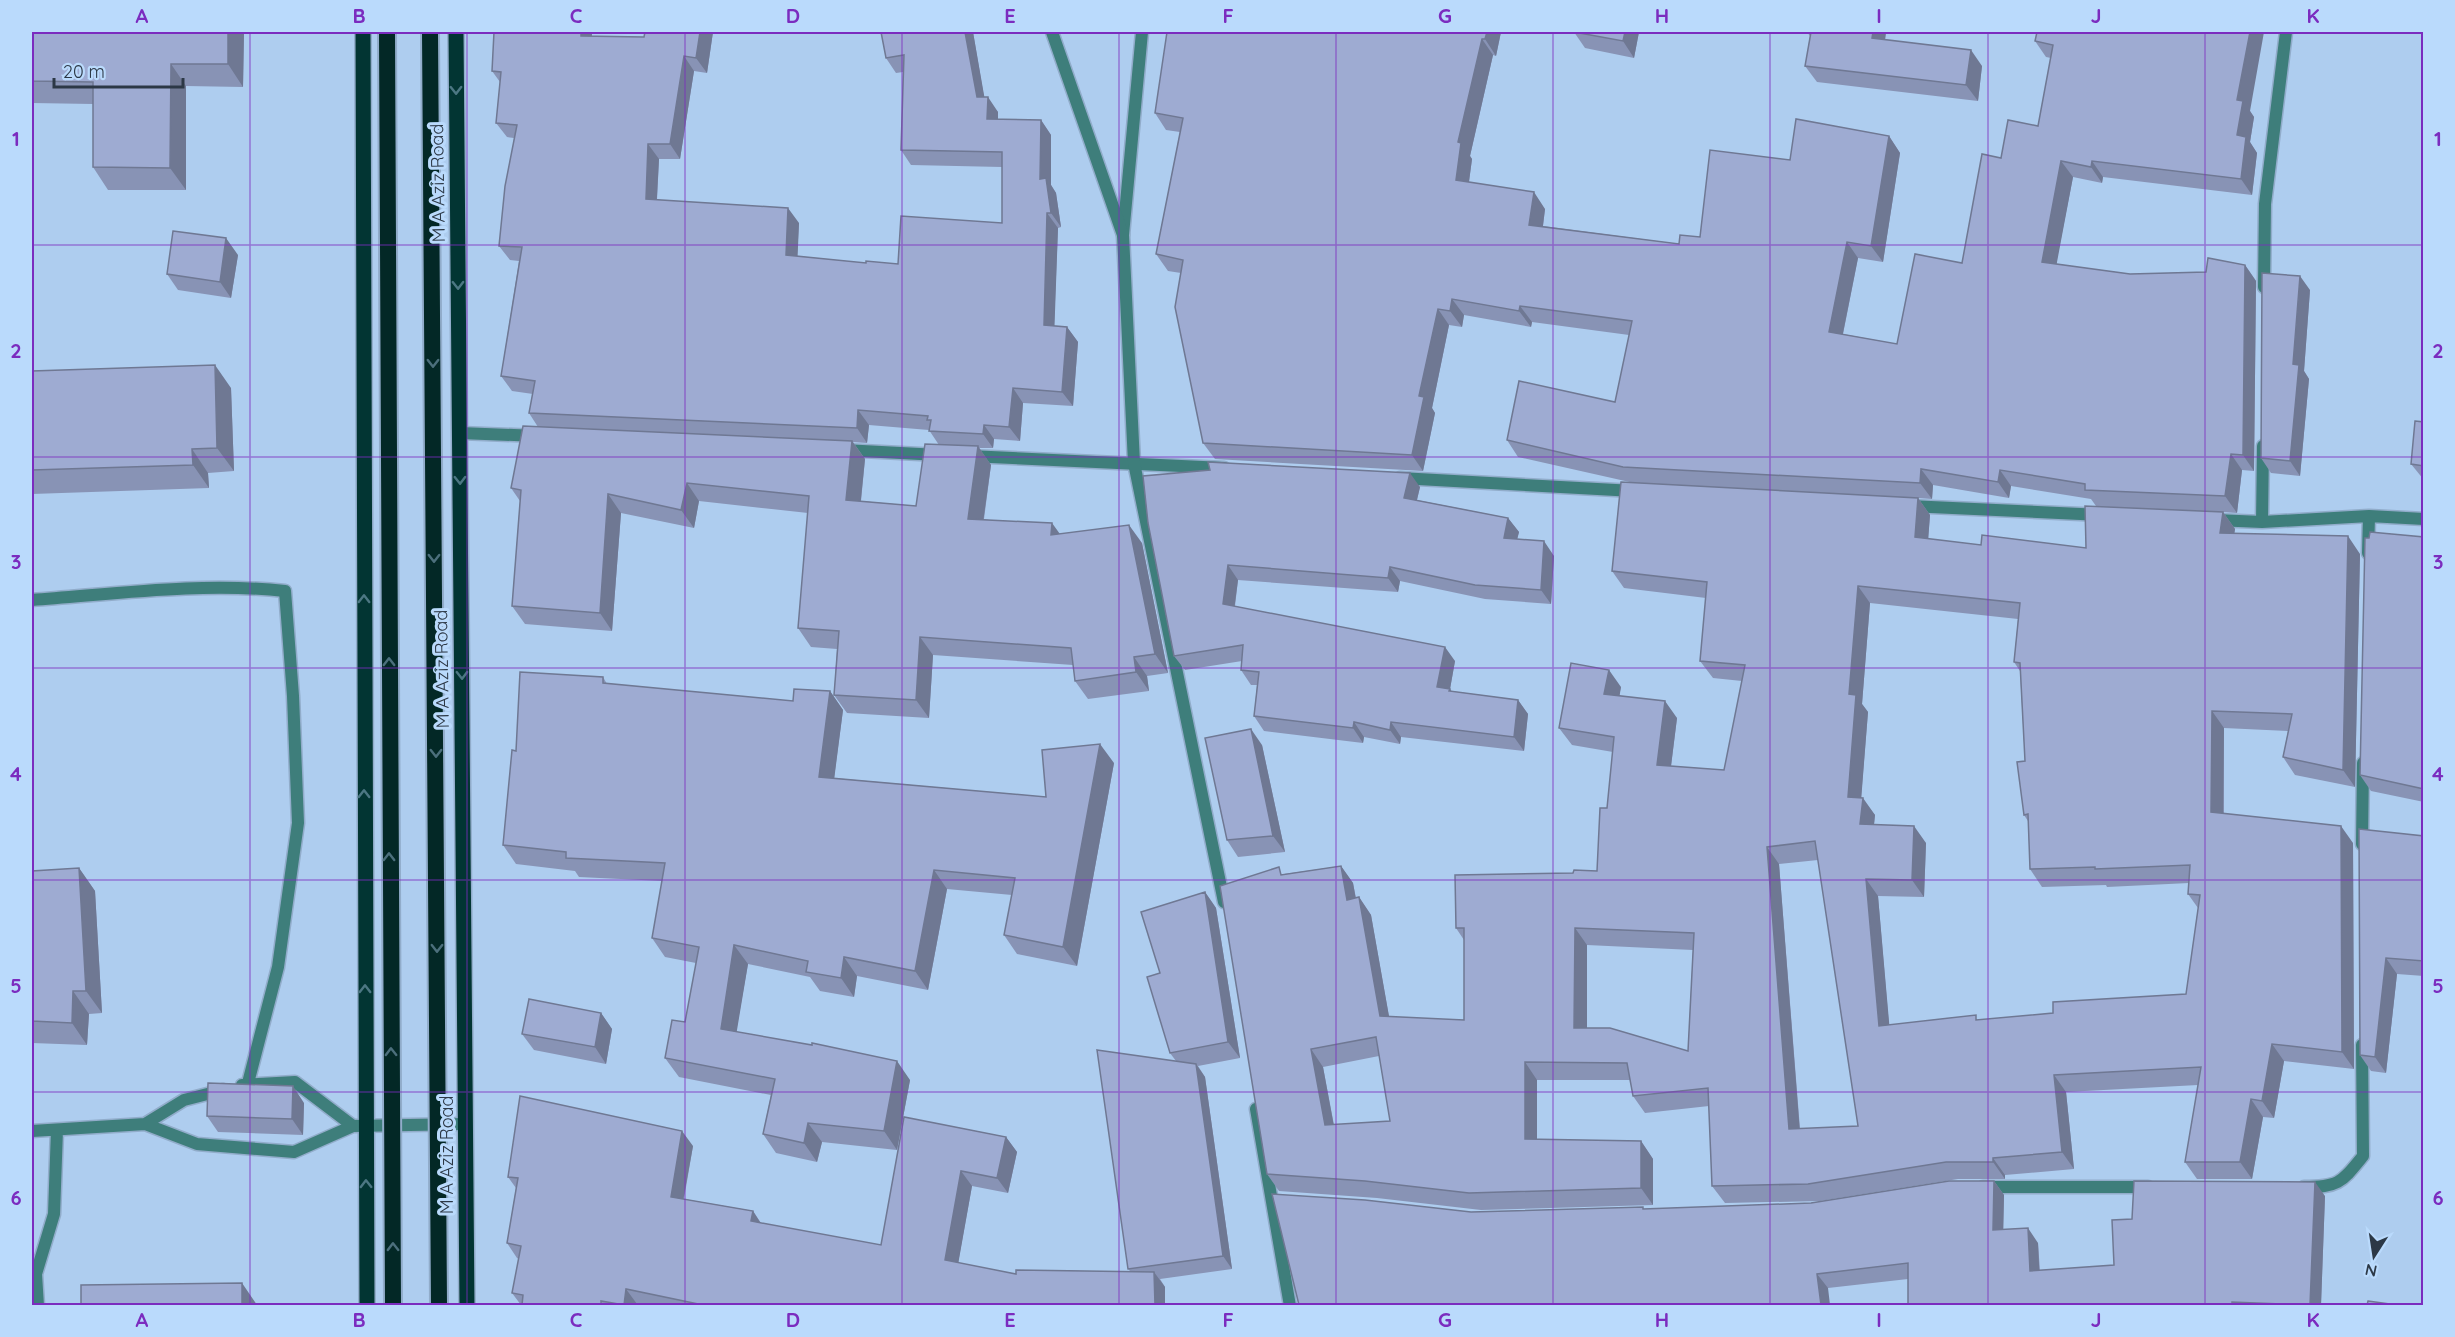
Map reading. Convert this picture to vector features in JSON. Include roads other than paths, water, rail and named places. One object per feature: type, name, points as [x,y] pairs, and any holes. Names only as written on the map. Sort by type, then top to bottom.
[{"type":"highway","points":[[387,32],[393,1305]]},
{"type":"highway","points":[[430,32],[439,1305]]},
{"type":"main road","points":[[363,32],[359,1126],[367,1305]]},
{"type":"main road","name":"M A Aziz Road","points":[[456,32],[467,1305]]},
{"type":"street","points":[[1052,32],[1123,236]]},
{"type":"street","points":[[1142,32],[1123,236],[1134,463],[1226,917]]},
{"type":"street","points":[[2264,298],[2265,204],[2286,32]]},
{"type":"street","points":[[2262,522],[2263,428]]},
{"type":"street","points":[[460,433],[554,437]]},
{"type":"street","points":[[826,450],[1241,469]]},
{"type":"street","points":[[1385,477],[1648,492]]},
{"type":"street","points":[[1898,506],[2110,515]]},
{"type":"street","points":[[2368,564],[2369,516]]},
{"type":"street","points":[[2204,520],[2262,522],[2369,516],[2424,519]]},
{"type":"street","points":[[32,600],[207,588],[252,587],[285,591],[293,696],[298,823],[278,967],[248,1083]]},
{"type":"street","points":[[2361,862],[2364,755]]},
{"type":"street","points":[[2295,1187],[2330,1187],[2348,1175],[2363,1156],[2362,1027]]},
{"type":"street","points":[[145,1124],[184,1100],[248,1083],[295,1082],[359,1126]]},
{"type":"street","points":[[1254,1094],[1276,1200],[1290,1305]]},
{"type":"street","points":[[32,1131],[145,1124],[196,1144],[294,1152],[359,1126],[466,1124]]},
{"type":"street","points":[[38,1305],[34,1276],[54,1214],[57,1130]]},
{"type":"street","points":[[1971,1187],[2163,1187]]}]
